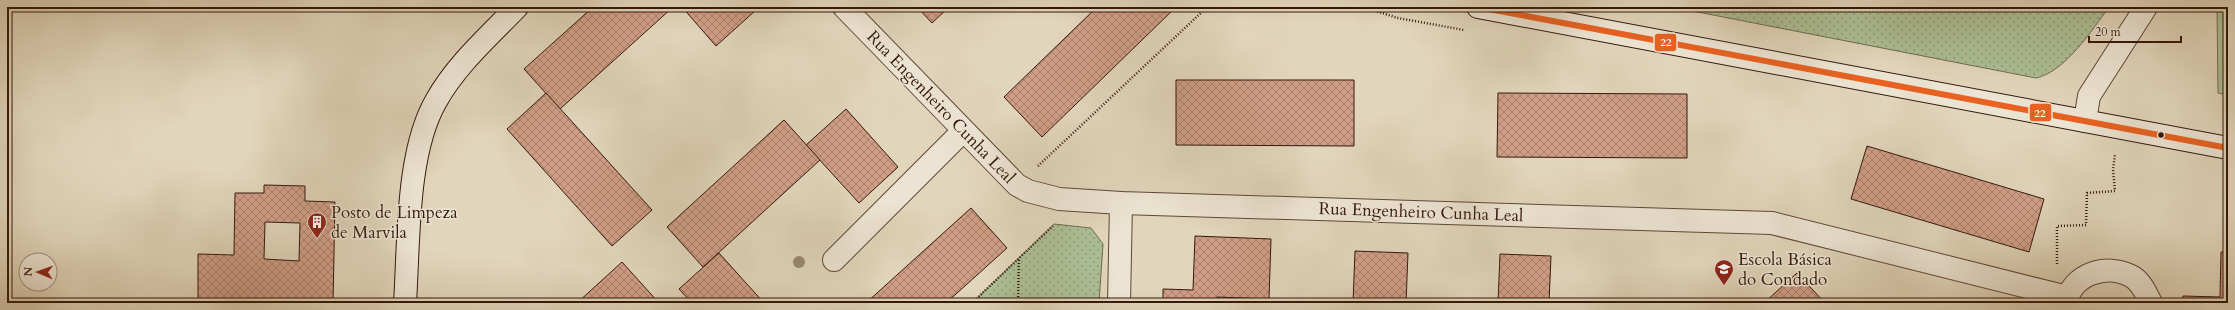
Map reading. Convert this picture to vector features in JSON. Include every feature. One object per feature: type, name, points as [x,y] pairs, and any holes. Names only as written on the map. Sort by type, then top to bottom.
[{"type":"street","points":[[405,303],[413,180],[417,150],[426,123],[435,101],[453,75],[517,7]]},
{"type":"street","name":"Rua Engenheiro Cunha Leal","points":[[844,7],[1017,186],[1028,191],[1059,199],[1121,203],[1772,223],[2066,300]]},
{"type":"street","points":[[1478,7],[2228,148]]},
{"type":"street","points":[[2085,121],[2089,96],[2146,7]]},
{"type":"street","points":[[834,260],[963,131]]},
{"type":"street","points":[[1119,303],[1121,203]]},
{"type":"street","points":[[2066,300],[2074,284],[2086,276],[2100,270],[2114,270],[2132,276],[2145,289],[2151,303]]},
{"type":"path","points":[[1017,186],[1204,10],[1201,7]]},
{"type":"path","points":[[2057,251],[2057,226],[2086,225],[2087,193],[2115,191],[2113,170]]},
{"type":"path","points":[[972,303],[1054,224],[1059,199]]},
{"type":"path","points":[[1018,303],[1019,258]]},
{"type":"green space","points":[[1672,7],[2109,7],[2086,38],[2067,59],[2057,68],[2036,78]]},
{"type":"green space","points":[[2217,7],[2228,7],[2228,95],[2218,93]]},
{"type":"green space","points":[[1054,224],[1091,228],[1103,244],[1099,303],[972,303]]},
{"type":"building","points":[[593,7],[673,7],[560,109],[524,69]]},
{"type":"building","points":[[682,7],[753,7],[756,10],[716,46]]},
{"type":"building","points":[[917,7],[949,7],[932,23]]},
{"type":"building","points":[[1097,7],[1175,8],[1042,137],[1004,97]]},
{"type":"building","points":[[1176,80],[1354,80],[1354,146],[1176,145]]},
{"type":"building","points":[[546,93],[652,210],[612,246],[507,129]]},
{"type":"building","points":[[1498,93],[1687,94],[1687,158],[1497,157]]},
{"type":"building","points":[[846,109],[898,167],[859,203],[806,145]]},
{"type":"building","points":[[784,120],[820,160],[703,267],[667,227]]},
{"type":"building","points":[[1867,146],[2044,199],[2029,252],[1851,199]]},
{"type":"building","name":"Posto de Limpeza de Marvila","points":[[264,185],[305,186],[305,201],[335,202],[333,303],[198,303],[198,254],[234,255],[235,193],[264,193]],"holes":[[[265,222],[300,223],[299,261],[264,259]]]},
{"type":"building","points":[[971,208],[1007,248],[946,303],[866,303]]},
{"type":"building","points":[[1195,236],[1271,239],[1269,299],[1217,297],[1217,303],[1163,303],[1163,289],[1193,290]]},
{"type":"building","points":[[1355,251],[1408,253],[1406,303],[1353,303]]},
{"type":"building","points":[[2221,252],[2228,252],[2228,303],[2183,303],[2183,296],[2220,297]]},
{"type":"building","points":[[719,253],[764,303],[692,303],[679,289]]},
{"type":"building","points":[[1500,254],[1551,256],[1549,303],[1498,303]]},
{"type":"building","points":[[622,262],[659,303],[577,303]]},
{"type":"building","points":[[1797,273],[1825,303],[1764,303]]},
{"type":"transit line","name":"22","points":[[1478,7],[2228,148]]},
{"type":"place","name":"Posto de Limpeza de Marvila","points":[[317,239]]},
{"type":"place","name":"Escola Básica do Condado","points":[[1724,286]]}]
